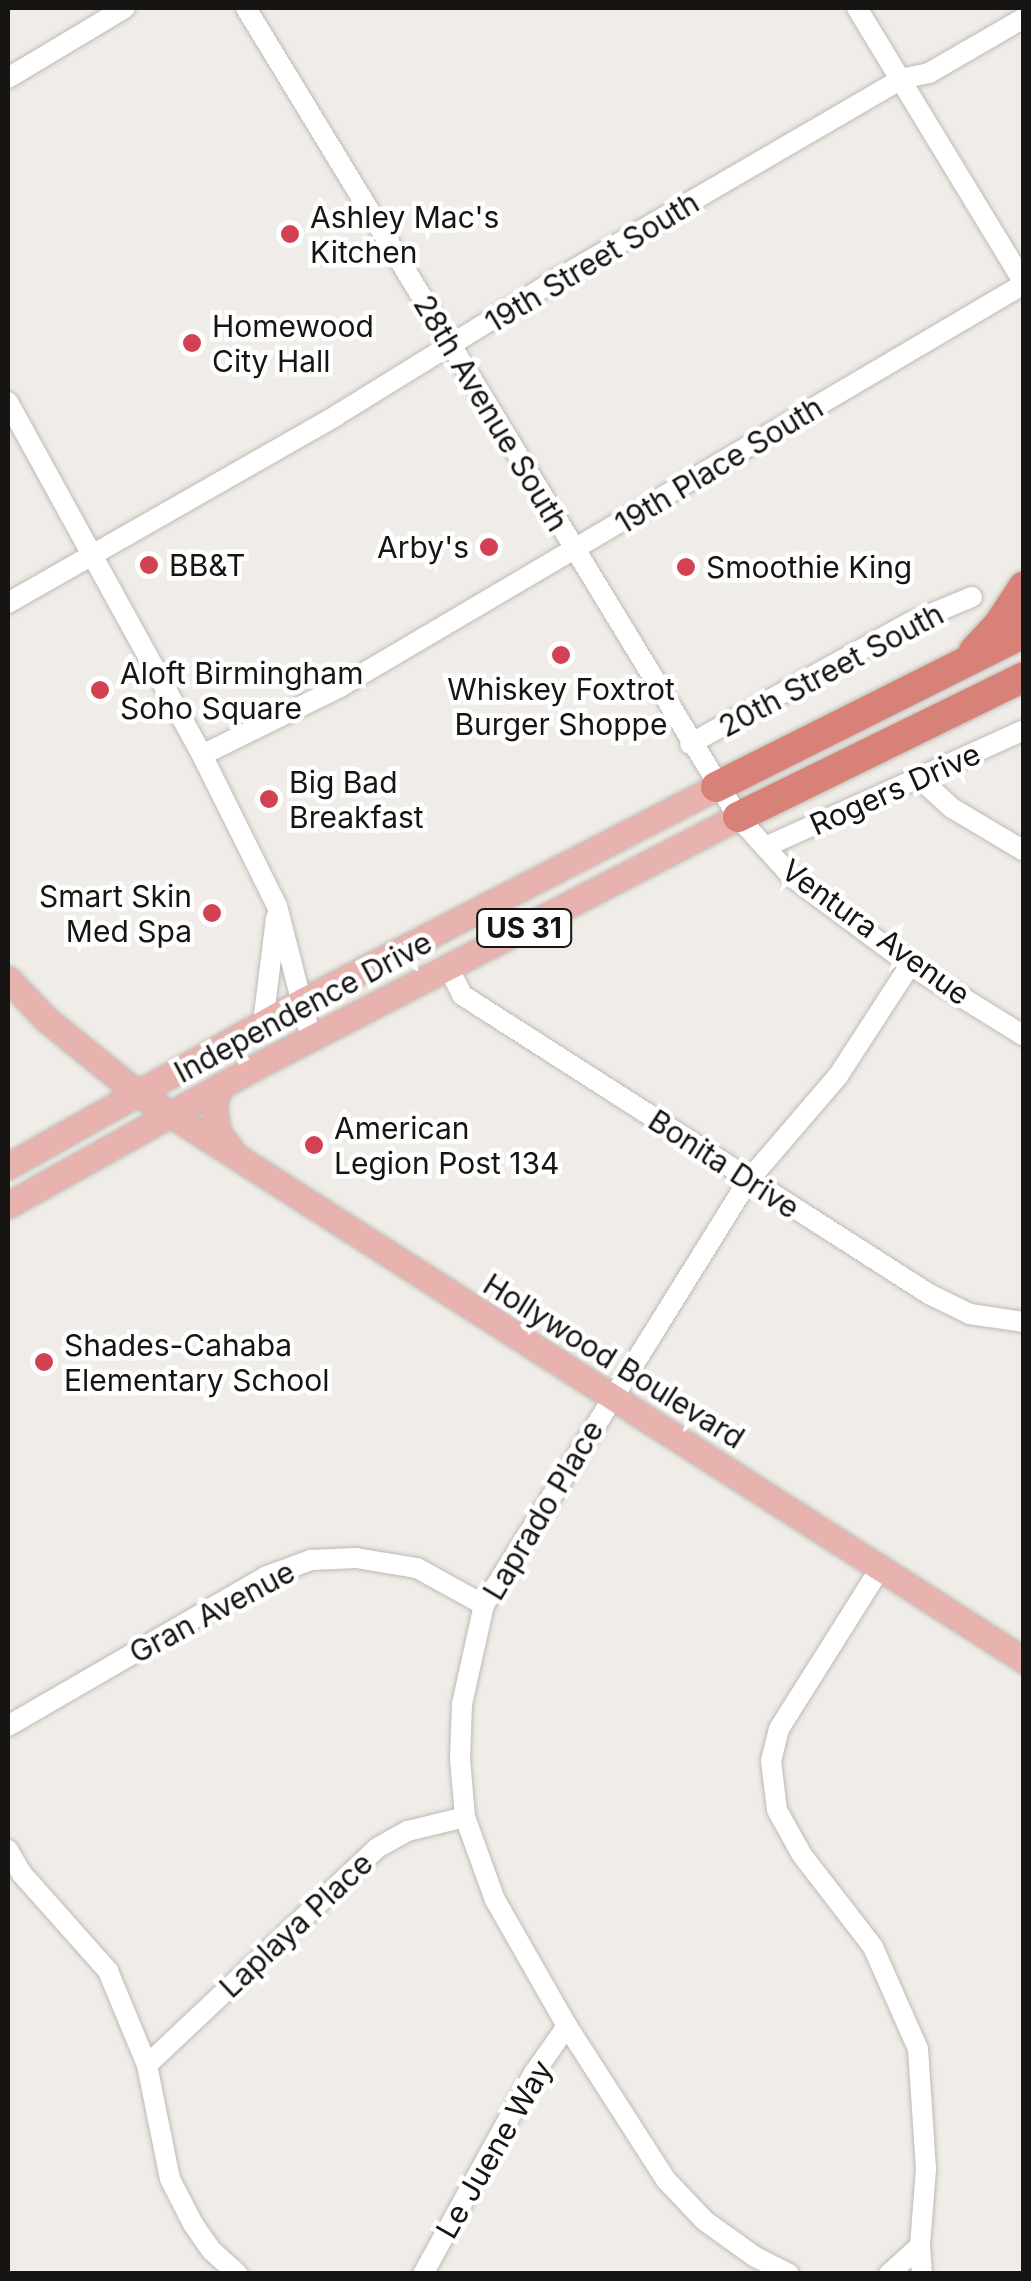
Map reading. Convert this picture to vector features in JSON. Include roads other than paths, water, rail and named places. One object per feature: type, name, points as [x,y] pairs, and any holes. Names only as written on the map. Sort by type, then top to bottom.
[{"type":"highway","points":[[960,666],[999,624],[1024,586]]},
{"type":"highway","name":"US 31","points":[[716,787],[1024,633]]},
{"type":"highway","name":"US 31","points":[[738,817],[1024,676]]},
{"type":"highway","points":[[990,694],[1024,689]]},
{"type":"main road","name":"Independence Drive","points":[[8,1166],[304,1000],[716,787]]},
{"type":"main road","name":"Independence Drive","points":[[8,1204],[220,1086],[738,817]]},
{"type":"main road","name":"Hollywood Boulevard","points":[[10,988],[137,1093],[170,1115],[1024,1660]]},
{"type":"main road","points":[[220,1086],[214,1104],[218,1132],[242,1162]]},
{"type":"street","points":[[8,78],[125,8]]},
{"type":"street","name":"28th Avenue South","points":[[246,8],[716,787],[738,817]]},
{"type":"street","points":[[857,8],[1024,283]]},
{"type":"street","name":"19th Street South","points":[[8,604],[900,79],[928,74],[1024,18]]},
{"type":"street","name":"19th Place South","points":[[202,755],[340,686],[1024,283]]},
{"type":"street","points":[[8,402],[202,755],[278,906],[311,1038]]},
{"type":"street","name":"20th Street South","points":[[690,744],[909,623],[972,597]]},
{"type":"street","name":"Rogers Drive","points":[[765,847],[1024,730]]},
{"type":"street","points":[[918,778],[952,808],[1024,852]]},
{"type":"street","name":"Ventura Avenue","points":[[738,817],[792,877],[910,964],[1024,1036]]},
{"type":"street","points":[[264,1023],[278,906]]},
{"type":"street","name":"Laprado Place","points":[[790,2274],[749,2265],[666,2180],[567,2026],[494,1900],[465,1817],[462,1704],[484,1604],[748,1181],[838,1076],[910,964]]},
{"type":"street","name":"Bonita Drive","points":[[448,967],[462,995],[928,1294],[970,1314],[1024,1322]]},
{"type":"street","name":"Gran Avenue","points":[[8,1726],[265,1576],[311,1560],[356,1558],[416,1568],[484,1604]]},
{"type":"street","points":[[879,1570],[779,1729],[771,1761],[777,1810],[802,1855],[873,1947],[918,2049],[926,2169],[920,2246],[922,2274]]},
{"type":"street","name":"Laplaya Place","points":[[147,2065],[378,1848],[408,1831],[465,1817]]},
{"type":"street","points":[[8,1850],[108,1971],[147,2065],[170,2180],[202,2237],[238,2274]]},
{"type":"street","name":"Le Juene Way","points":[[424,2274],[534,2072],[567,2026]]},
{"type":"street","points":[[889,2274],[920,2246]]},
{"type":"place","name":"Ashley Mac's Kitchen","points":[[290,234]]},
{"type":"place","name":"Homewood City Hall","points":[[192,343]]},
{"type":"place","name":"Arby's","points":[[489,547]]},
{"type":"place","name":"BB&T","points":[[149,565]]},
{"type":"place","name":"Smoothie King","points":[[686,567]]},
{"type":"place","name":"Whiskey Foxtrot Burger Shoppe","points":[[561,655]]},
{"type":"place","name":"Aloft Birmingham Soho Square","points":[[100,690]]},
{"type":"place","name":"Big Bad Breakfast","points":[[269,799]]},
{"type":"place","name":"Smart Skin Med Spa","points":[[212,913]]},
{"type":"place","name":"American Legion Post 134","points":[[314,1145]]},
{"type":"place","name":"Shades-Cahaba Elementary School","points":[[44,1362]]}]
